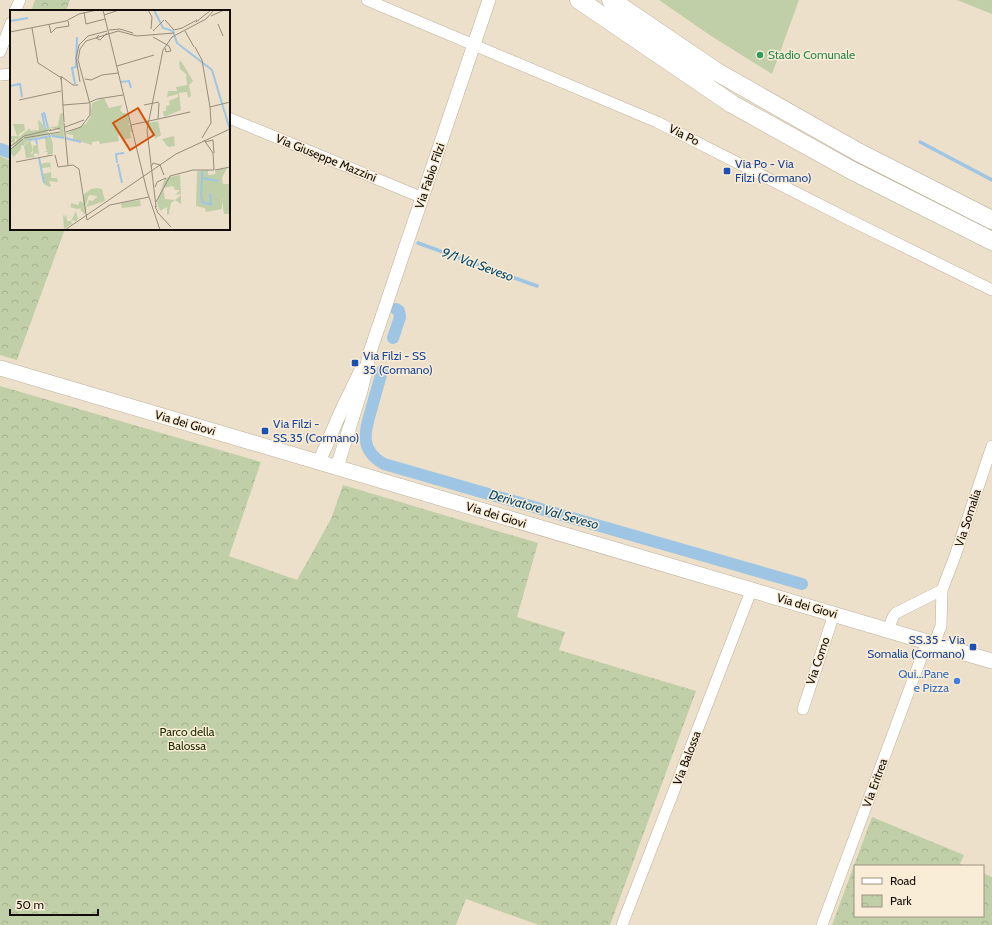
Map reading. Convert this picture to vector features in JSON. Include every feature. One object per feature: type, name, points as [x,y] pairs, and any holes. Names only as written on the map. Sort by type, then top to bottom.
[{"type":"highway","points":[[579,0],[732,104],[851,170],[992,241]]},
{"type":"highway","points":[[611,0],[717,72],[858,152],[992,220]]},
{"type":"main road","name":"Via dei Giovi","points":[[0,368],[992,661]]},
{"type":"street","points":[[15,10],[20,0]]},
{"type":"street","name":"Via Po","points":[[367,0],[657,122],[992,290]]},
{"type":"street","name":"Via Fabio Filzi","points":[[337,467],[361,391],[370,352],[489,0]]},
{"type":"street","points":[[0,52],[10,25]]},
{"type":"street","points":[[0,75],[10,74]]},
{"type":"street","name":"Via Giuseppe Mazzini","points":[[230,118],[423,198]]},
{"type":"street","name":"Via Fabio Filzi","points":[[319,462],[342,409],[370,352]]},
{"type":"street","name":"Via Somalia","points":[[930,643],[941,626],[942,590],[956,556],[992,446]]},
{"type":"street","points":[[888,630],[896,613],[942,590]]},
{"type":"street","name":"Via Balossa","points":[[622,925],[752,591]]},
{"type":"street","name":"Via Como","points":[[803,709],[834,614]]},
{"type":"street","name":"Via Eritrea","points":[[822,925],[930,643]]},
{"type":"green space","points":[[35,0],[70,0],[66,10],[31,10]]},
{"type":"green space","name":"Stadio Comunale","points":[[659,0],[799,0],[772,74],[711,36]]},
{"type":"green space","points":[[957,0],[992,0],[992,14]]},
{"type":"green space","points":[[0,156],[10,161],[10,230],[65,230],[17,360],[0,355]]},
{"type":"green space","name":"Parco della Balossa","points":[[0,386],[261,462],[229,556],[297,580],[331,519],[343,485],[538,543],[517,617],[565,632],[559,650],[696,691],[610,925],[539,925],[466,899],[456,925],[0,925]]},
{"type":"green space","points":[[872,817],[964,855],[960,864],[963,865],[854,865]]},
{"type":"green space","points":[[854,866],[854,917],[984,917],[984,873],[992,877],[992,925],[832,925]]},
{"type":"waterway","points":[[920,142],[992,180]]},
{"type":"waterway","name":"Derivatore Val Seveso","points":[[0,149],[10,153]]},
{"type":"waterway","name":"9/1 Val Seveso","points":[[418,243],[537,286]]},
{"type":"waterway","name":"Derivatore Val Seveso","points":[[393,338],[400,317],[399,311],[396,309]]},
{"type":"waterway","name":"Derivatore Val Seveso","points":[[382,371],[367,424],[366,439],[370,452],[384,464],[802,584]]},
{"type":"place","name":"Stadio Comunale","points":[[760,55]]},
{"type":"place","name":"Via Po - Via Filzi (Cormano)","points":[[727,171]]},
{"type":"place","name":"Via Filzi - SS 35 (Cormano)","points":[[355,363]]},
{"type":"place","name":"Via Filzi - SS.35 (Cormano)","points":[[265,431]]},
{"type":"place","name":"SS.35 - Via Somalia (Cormano)","points":[[973,647]]},
{"type":"place","name":"Qui...Pane e Pizza","points":[[957,681]]}]
